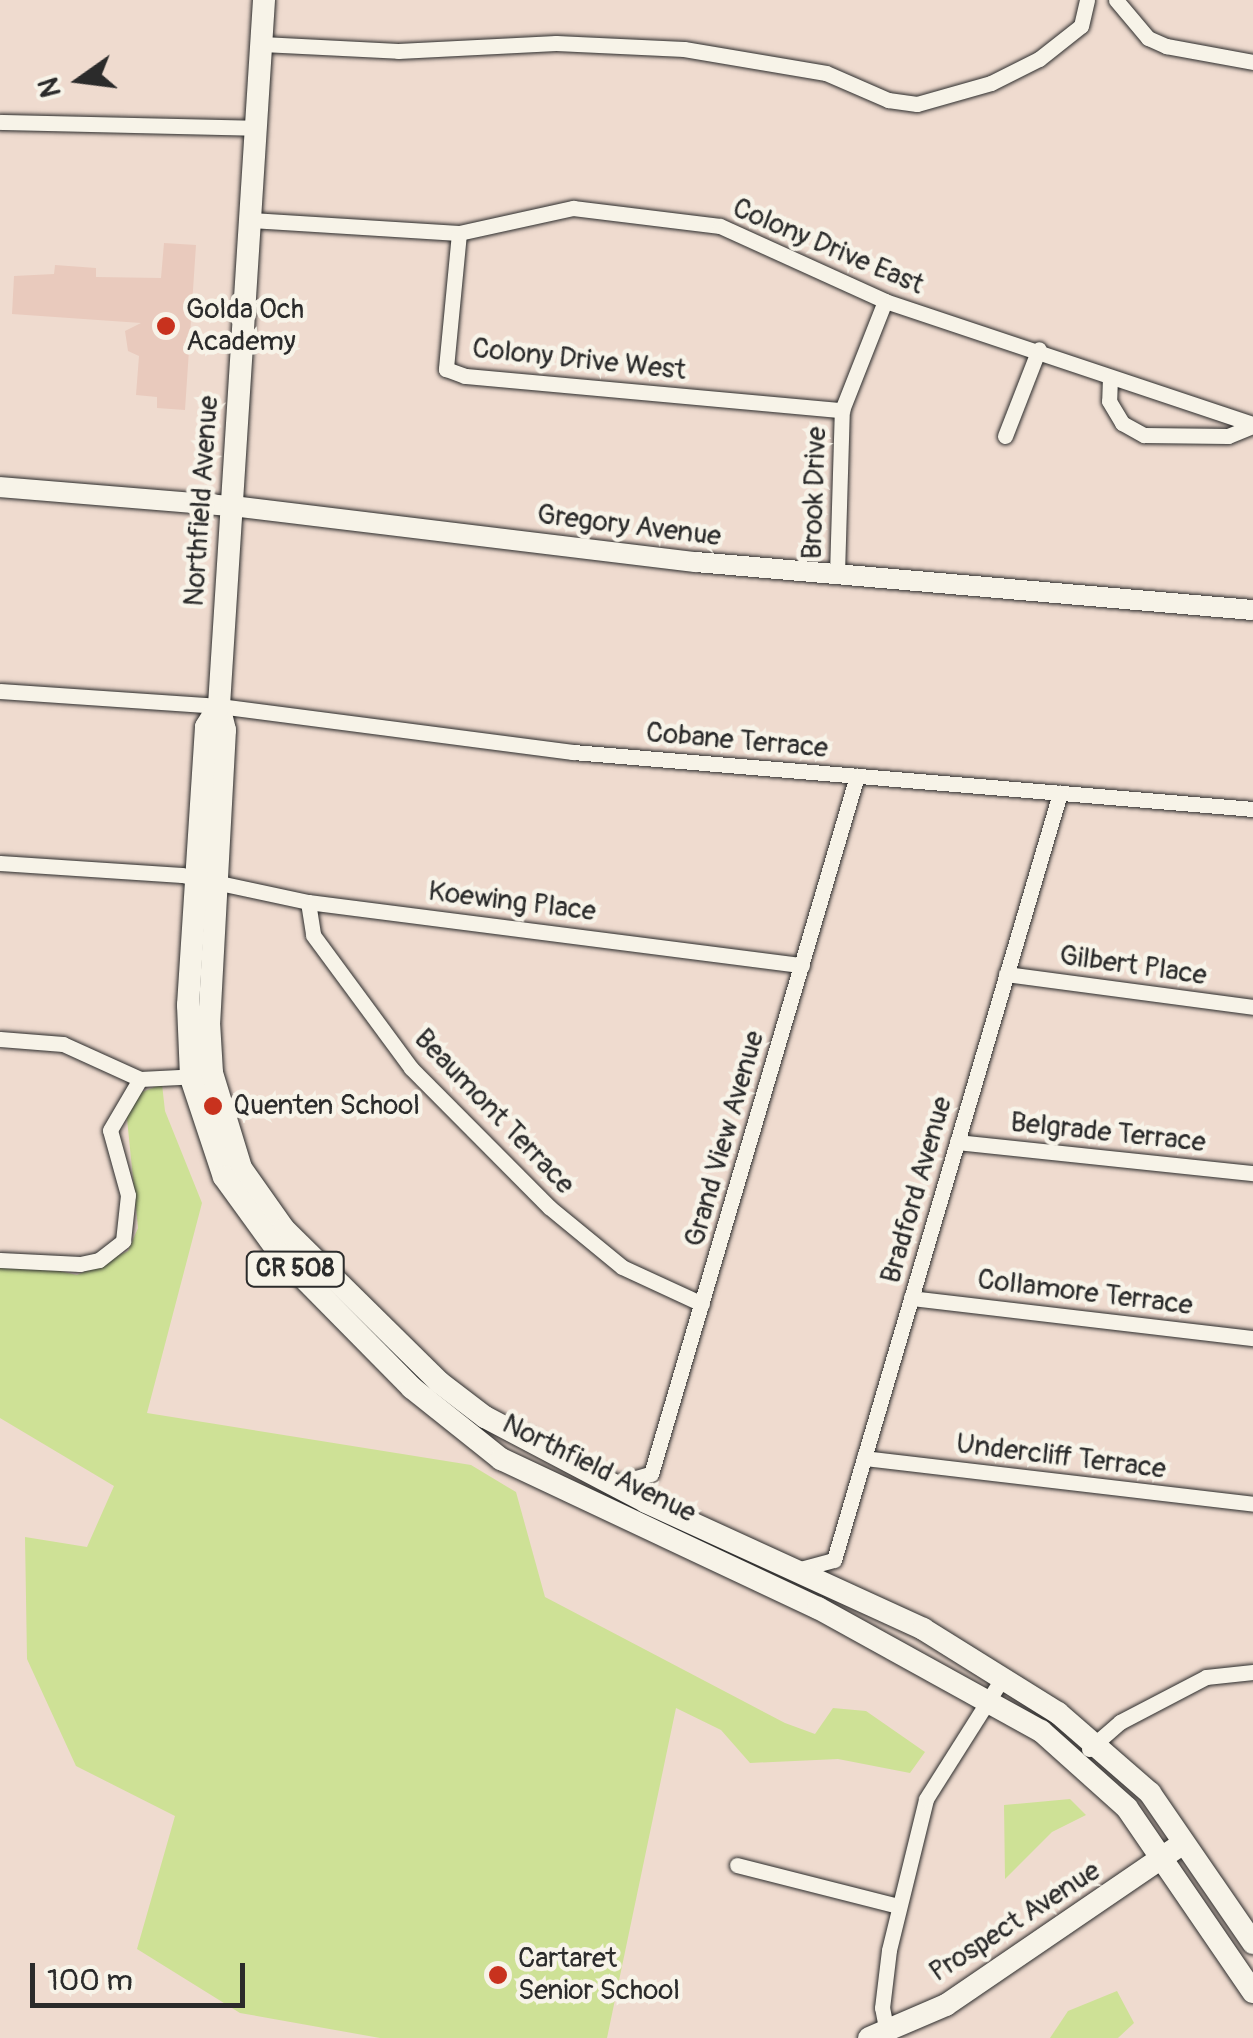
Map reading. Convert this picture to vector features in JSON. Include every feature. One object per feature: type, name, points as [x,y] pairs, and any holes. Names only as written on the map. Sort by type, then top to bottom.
[{"type":"main road","name":"Northfield Avenue","points":[[264,0],[218,706],[206,726],[202,1076],[209,1144],[243,1208],[412,1388],[502,1459],[792,1570],[822,1597],[923,1629],[1003,1677],[1095,1742],[1150,1793],[1253,1944]]},
{"type":"main road","name":"Gregory Avenue","points":[[0,488],[232,506],[837,574],[1253,610]]},
{"type":"main road","name":"Northfield Avenue","points":[[202,1076],[242,1168],[284,1229],[439,1382],[523,1441],[610,1484],[641,1512],[822,1597],[990,1698],[1078,1764],[1127,1808],[1165,1856],[1253,1992]]},
{"type":"main road","name":"Prospect Avenue","points":[[881,2036],[946,2005],[1186,1841]]},
{"type":"street","points":[[262,44],[398,51],[556,43],[684,49],[826,73],[888,100],[917,104],[991,83],[1039,59],[1081,26],[1087,0]]},
{"type":"street","points":[[1116,0],[1148,38],[1166,46],[1253,62]]},
{"type":"street","points":[[0,122],[257,128]]},
{"type":"street","name":"Colony Drive East","points":[[251,220],[459,233],[573,208],[646,212],[720,226],[886,301],[1253,425]]},
{"type":"street","name":"Colony Drive West","points":[[459,233],[446,368],[465,376],[842,410]]},
{"type":"street","name":"Brook Drive","points":[[837,574],[842,410],[886,301]]},
{"type":"street","points":[[1005,436],[1039,350]]},
{"type":"street","points":[[1110,377],[1109,401],[1122,423],[1144,435],[1228,436],[1253,425]]},
{"type":"street","name":"Cobane Terrace","points":[[0,691],[218,706],[573,752],[1253,809]]},
{"type":"street","name":"Grand View Avenue","points":[[610,1484],[651,1474],[857,776]]},
{"type":"street","name":"Bradford Avenue","points":[[792,1570],[834,1560],[1060,792]]},
{"type":"street","name":"Koewing Place","points":[[0,863],[207,884],[308,902],[802,965]]},
{"type":"street","name":"Beaumont Terrace","points":[[308,902],[313,934],[411,1068],[549,1207],[622,1267],[702,1304]]},
{"type":"street","name":"Gilbert Place","points":[[1006,974],[1253,1007]]},
{"type":"street","points":[[0,1039],[63,1044],[140,1079],[202,1076]]},
{"type":"street","points":[[0,1260],[80,1264],[123,1242],[128,1195],[110,1130],[140,1079]]},
{"type":"street","name":"Belgrade Terrace","points":[[957,1142],[1253,1173]]},
{"type":"street","name":"Collamore Terrace","points":[[911,1298],[1253,1338]]},
{"type":"street","name":"Undercliff Terrace","points":[[864,1458],[1253,1504]]},
{"type":"street","points":[[1078,1764],[1095,1742],[1206,1677],[1253,1672]]},
{"type":"street","points":[[881,2036],[898,1906],[931,1786],[1003,1677]]},
{"type":"street","points":[[737,1864],[898,1906]]},
{"type":"shaded area","name":"Golda Och Academy","points":[[164,243],[196,245],[185,410],[157,408],[157,397],[136,395],[139,356],[128,351],[125,331],[141,323],[12,314],[14,276],[54,274],[55,265],[96,268],[96,277],[161,278]]},
{"type":"green space","points":[[162,1084],[165,1111],[202,1203],[147,1413],[471,1465],[516,1492],[545,1597],[785,1723],[815,1734],[833,1708],[866,1711],[925,1752],[910,1773],[838,1759],[750,1763],[721,1730],[676,1708],[607,2038],[380,2038],[240,2013],[137,1949],[175,1816],[76,1766],[27,1659],[25,1537],[87,1547],[114,1486],[0,1418],[0,1257],[77,1275],[128,1251],[138,1228],[125,1099]]},
{"type":"green space","points":[[1070,1799],[1086,1815],[1052,1832],[1005,1879],[1004,1805]]},
{"type":"green space","points":[[1117,1991],[1134,2023],[1118,2038],[1050,2038],[1068,2011]]},
{"type":"place","name":"Golda Och Academy","points":[[166,326]]},
{"type":"place","name":"Quenten School","points":[[213,1106]]},
{"type":"place","name":"Cartaret Senior School","points":[[498,1975]]}]
